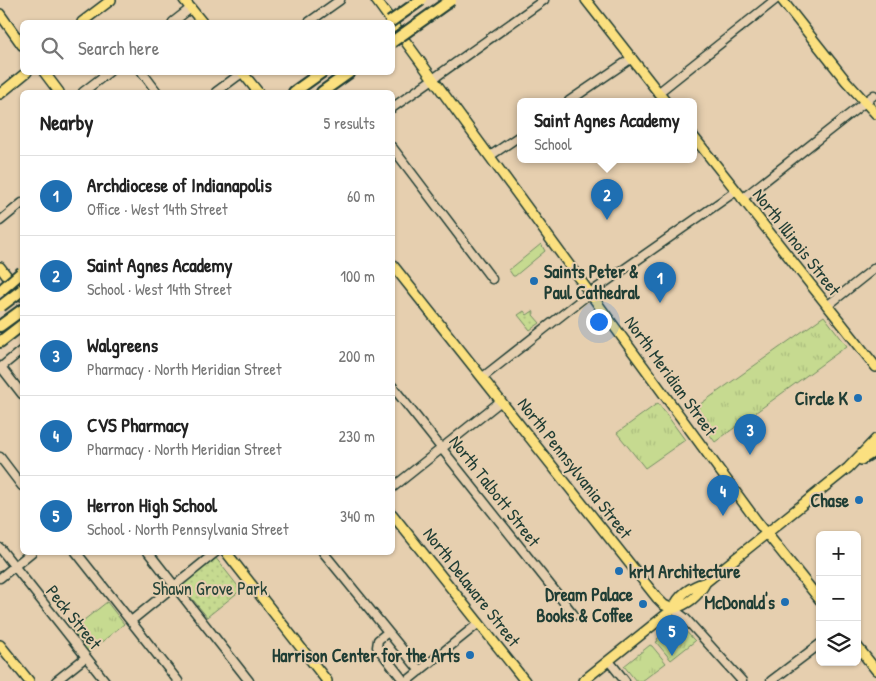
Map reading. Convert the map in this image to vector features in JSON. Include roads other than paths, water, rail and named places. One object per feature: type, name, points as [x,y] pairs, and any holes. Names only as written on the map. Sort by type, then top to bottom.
[{"type":"highway","points":[[395,21],[421,0]]},
{"type":"highway","points":[[395,40],[452,0]]},
{"type":"highway","points":[[297,90],[318,75]]},
{"type":"highway","points":[[325,90],[346,75]]},
{"type":"highway","points":[[0,291],[20,274]]},
{"type":"highway","points":[[0,306],[20,291]]},
{"type":"highway","points":[[0,326],[20,311]]},
{"type":"highway","points":[[0,342],[19,328]]},
{"type":"main road","points":[[85,20],[111,0]]},
{"type":"main road","points":[[184,0],[200,20]]},
{"type":"main road","name":"North Meridian Street","points":[[376,0],[390,20]]},
{"type":"main road","points":[[586,0],[663,98]]},
{"type":"main road","points":[[782,0],[846,82],[876,114]]},
{"type":"main road","points":[[0,14],[20,42]]},
{"type":"main road","name":"North Meridian Street","points":[[395,27],[767,533],[816,595]]},
{"type":"main road","points":[[0,94],[23,75]]},
{"type":"main road","points":[[46,75],[58,90]]},
{"type":"main road","points":[[244,75],[256,90]]},
{"type":"main road","name":"North Illinois Street","points":[[697,141],[876,367]]},
{"type":"main road","points":[[0,267],[20,293]]},
{"type":"main road","name":"North Pennsylvania Street","points":[[395,267],[657,598],[664,605],[673,609]]},
{"type":"main road","points":[[583,681],[673,609],[685,606],[700,594],[706,582],[848,468],[876,439]]},
{"type":"main road","points":[[848,468],[876,451]]},
{"type":"main road","name":"North Delaware Street","points":[[395,518],[525,681]]},
{"type":"main road","points":[[228,555],[327,681]]},
{"type":"main road","points":[[0,645],[29,681]]},
{"type":"main road","points":[[861,651],[876,670]]},
{"type":"street","points":[[313,20],[340,0]]},
{"type":"street","points":[[395,106],[544,0]]},
{"type":"street","points":[[658,92],[775,0]]},
{"type":"street","points":[[176,20],[191,8]]},
{"type":"street","points":[[573,98],[632,58]]},
{"type":"street","points":[[86,90],[105,75]]},
{"type":"street","points":[[144,75],[156,90]]},
{"type":"street","points":[[219,90],[239,75]]},
{"type":"street","points":[[742,199],[874,95]]},
{"type":"street","points":[[490,156],[517,138]]},
{"type":"street","points":[[395,151],[492,279]]},
{"type":"street","points":[[482,377],[590,293],[736,191]]},
{"type":"street","points":[[0,221],[20,205]]},
{"type":"street","points":[[827,306],[876,267]]},
{"type":"street","points":[[20,352],[0,368],[20,392]]},
{"type":"street","name":"North Talbott Street","points":[[395,390],[574,615]]},
{"type":"street","points":[[395,486],[501,401]]},
{"type":"street","points":[[0,457],[20,483]]},
{"type":"street","name":"Peck Street","points":[[0,548],[106,681]]},
{"type":"street","points":[[0,578],[28,555]]},
{"type":"street","points":[[78,555],[178,681]]},
{"type":"street","points":[[150,555],[249,681]]},
{"type":"street","points":[[130,621],[212,555]]},
{"type":"street","points":[[325,555],[420,671]]},
{"type":"street","name":"North Pennsylvania Street","points":[[673,609],[685,618],[742,681]]},
{"type":"street","points":[[388,632],[378,640],[377,646],[406,681],[479,623]]},
{"type":"street","points":[[771,681],[816,647]]},
{"type":"street","points":[[56,681],[86,657]]},
{"type":"street","points":[[609,661],[625,681]]},
{"type":"place","name":"Saint Agnes Academy","points":[[607,220]]},
{"type":"place","name":"Saints Peter & Paul Cathedral","points":[[534,281]]},
{"type":"place","name":"Archdiocese of Indianapolis","points":[[660,303]]},
{"type":"place","name":"Circle K","points":[[858,398]]},
{"type":"place","name":"Walgreens","points":[[750,455]]},
{"type":"place","name":"Chase","points":[[859,500]]},
{"type":"place","name":"CVS Pharmacy","points":[[723,516]]},
{"type":"place","name":"krM Architecture","points":[[619,571]]},
{"type":"place","name":"McDonald's","points":[[785,602]]},
{"type":"place","name":"Dream Palace Books & Coffee","points":[[643,604]]},
{"type":"place","name":"Harrison Center for the Arts","points":[[470,655]]},
{"type":"place","name":"Herron High School","points":[[672,656]]},
{"type":"park label","name":"Shawn Grove Park","points":[[210,588]]}]
